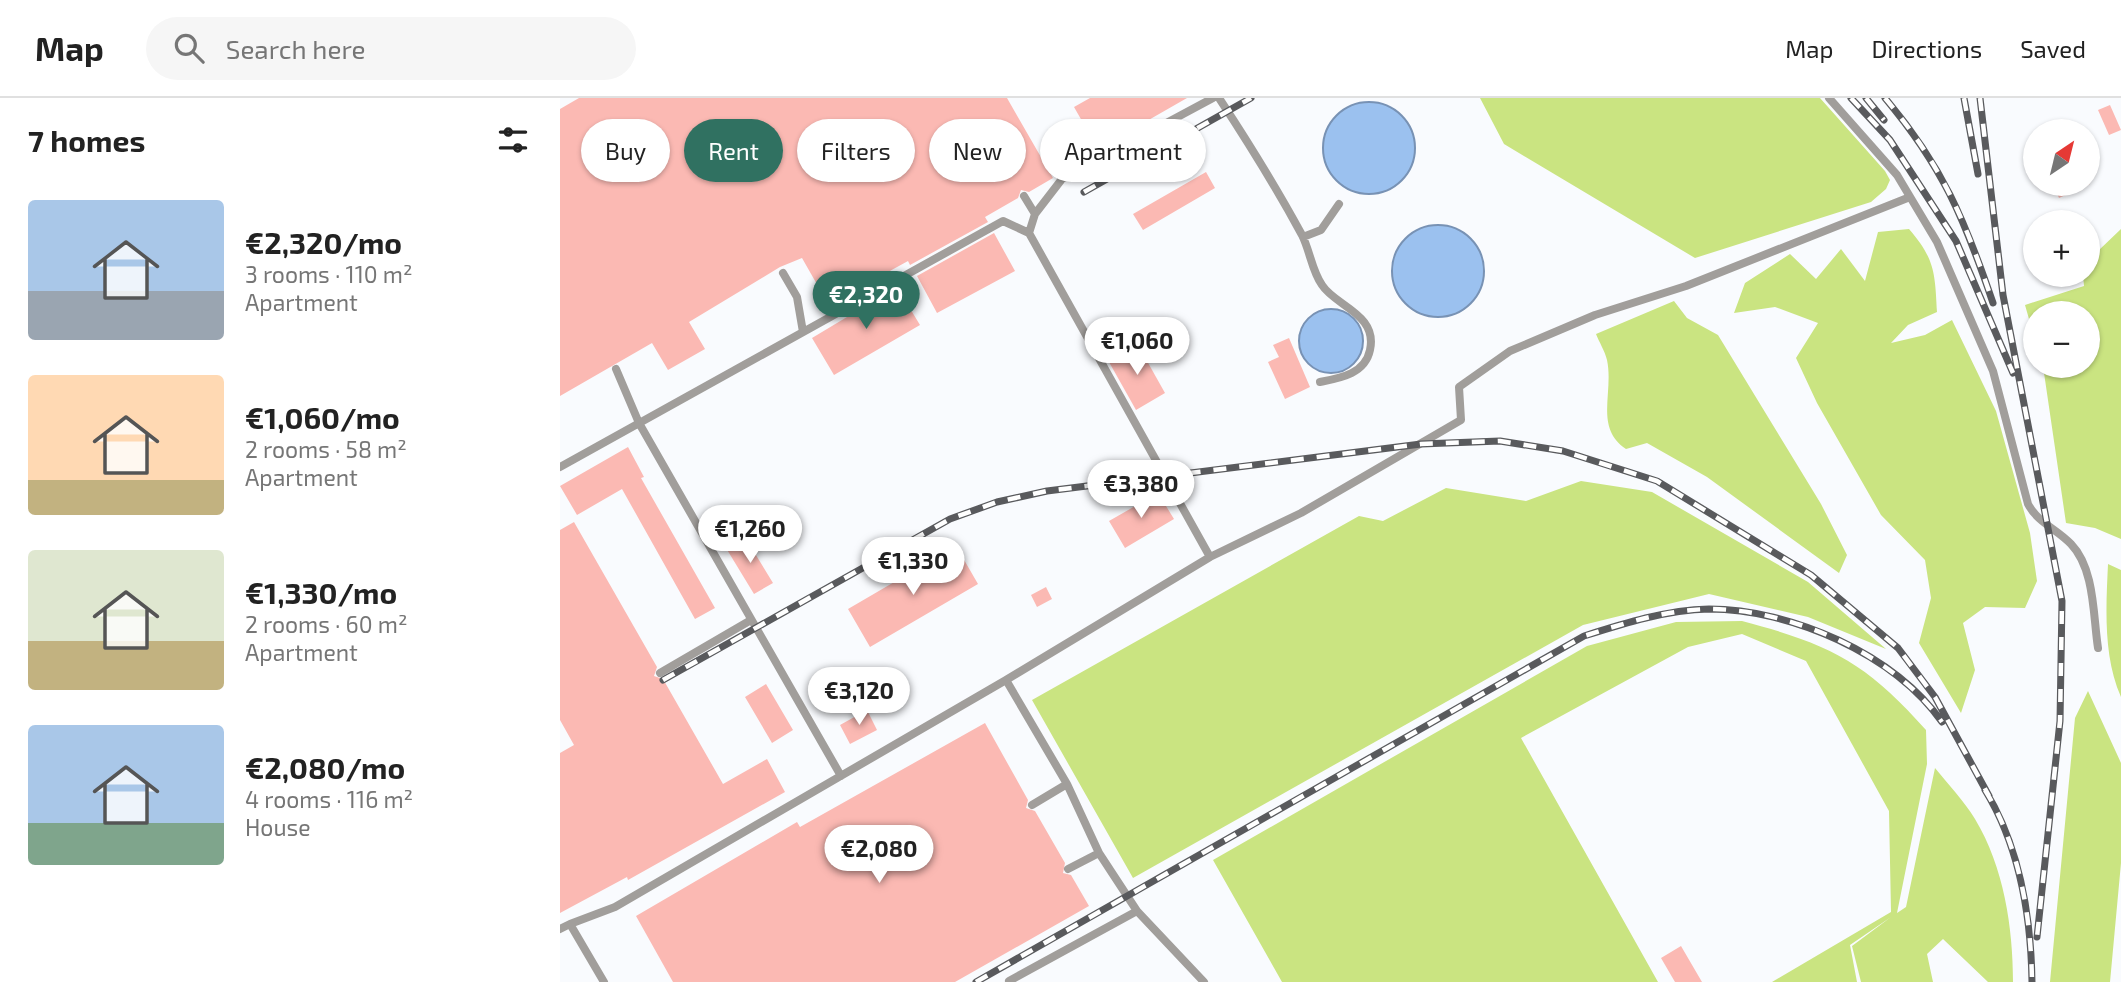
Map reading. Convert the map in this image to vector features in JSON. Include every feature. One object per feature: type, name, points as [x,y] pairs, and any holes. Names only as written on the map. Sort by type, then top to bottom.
[{"type":"lane","points":[[1029,233],[1035,214],[1062,179],[1213,98]]},
{"type":"lane","points":[[1219,98],[1303,237],[1322,286],[1348,304],[1364,321],[1369,334],[1370,349],[1362,366],[1346,376],[1320,382]]},
{"type":"lane","points":[[1829,98],[1897,175],[1937,242],[1993,370],[2028,505],[2034,516],[2072,545],[2081,559],[2089,583],[2098,648]]},
{"type":"lane","points":[[1024,196],[1035,214]]},
{"type":"lane","points":[[560,929],[615,907],[1006,680],[1210,557],[1301,513],[1461,420],[1459,387],[1510,351],[1595,315],[1686,286],[1910,197]]},
{"type":"lane","points":[[1303,237],[1321,230],[1339,204]]},
{"type":"lane","points":[[560,467],[1003,221],[1029,233],[1210,557]]},
{"type":"lane","points":[[783,273],[797,297],[803,332]]},
{"type":"lane","points":[[616,369],[639,423],[841,776]]},
{"type":"lane","points":[[660,673],[751,620]]},
{"type":"lane","points":[[1006,680],[1068,784],[1099,853],[1137,911],[1204,982]]},
{"type":"lane","points":[[1032,805],[1068,784]]},
{"type":"lane","points":[[1068,869],[1099,853]]},
{"type":"lane","points":[[1008,982],[1137,911]]},
{"type":"lane","points":[[570,924],[604,982]]},
{"type":"green space","points":[[1480,98],[1820,98],[1890,180],[1886,189],[1871,202],[1695,258],[1504,144]]},
{"type":"green space","points":[[1909,229],[1929,258],[1937,312],[1908,325],[1891,343],[1925,335],[1952,320],[1996,411],[2030,533],[2037,581],[2025,608],[1985,607],[1963,623],[1975,670],[1961,713],[1919,643],[1931,598],[1925,560],[1881,515],[1817,403],[1796,358],[1818,323],[1775,307],[1734,313],[1745,283],[1790,254],[1816,279],[1841,249],[1865,281],[1878,232]]},
{"type":"green space","points":[[2121,229],[2121,539],[2095,528],[2066,523],[2045,378],[2100,378],[2100,301],[2037,301],[2081,287],[2100,287],[2100,249]]},
{"type":"green space","points":[[1674,301],[1687,318],[1718,335],[1821,504],[1847,555],[1839,573],[1707,477],[1647,443],[1626,449],[1616,440],[1608,420],[1607,360],[1596,334]]},
{"type":"green space","points":[[1581,481],[1652,492],[1808,582],[1886,649],[1808,617],[1709,594],[1583,625],[1133,878],[1032,700],[1359,516],[1383,521],[1446,488],[1526,501]]},
{"type":"green space","points":[[2108,564],[2121,570],[2121,697],[2108,649]]},
{"type":"green space","points":[[1742,621],[1799,638],[1844,659],[1884,688],[1926,730],[1927,764],[1897,913],[1906,907],[1935,768],[1971,812],[1993,857],[2009,919],[2013,982],[1988,982],[1943,939],[1927,954],[1933,982],[1861,982],[1852,946],[1891,917],[1850,945],[1857,982],[1772,982],[1891,912],[1889,811],[1806,661],[1742,634],[1688,647],[1521,738],[1658,982],[1282,982],[1213,860],[1587,646],[1676,622]]},
{"type":"green space","points":[[2088,691],[2121,763],[2121,863],[2110,982],[2050,982],[2075,718]]},
{"type":"water","points":[[1369,102],[1386,106],[1401,116],[1411,131],[1415,148],[1411,165],[1401,180],[1386,190],[1369,194],[1352,190],[1337,180],[1327,165],[1323,148],[1327,131],[1337,116],[1352,106]]},
{"type":"water","points":[[1438,225],[1455,229],[1470,239],[1480,254],[1484,271],[1480,288],[1470,303],[1455,313],[1438,317],[1421,313],[1406,303],[1396,288],[1392,271],[1396,254],[1406,239],[1421,229]]},
{"type":"water","points":[[1331,309],[1354,318],[1363,341],[1354,364],[1331,373],[1308,364],[1299,341],[1308,318]]},
{"type":"building","points":[[579,98],[1007,98],[1019,119],[929,119],[929,182],[1026,182],[1026,131],[1040,155],[1040,182],[1046,182],[1029,192],[1021,190],[1018,198],[985,217],[988,222],[910,265],[908,261],[888,272],[891,276],[831,309],[802,258],[780,267],[689,322],[705,349],[668,370],[652,343],[560,396],[560,109]]},
{"type":"building","points":[[1090,98],[1187,98],[1150,119],[1081,119],[1074,107]]},
{"type":"building","points":[[2110,105],[2121,130],[2109,135],[2098,110]]},
{"type":"building","points":[[1206,172],[1215,188],[1143,230],[1133,214],[1189,182],[1206,182]]},
{"type":"building","points":[[994,233],[1015,271],[937,313],[917,276]]},
{"type":"building","points":[[897,287],[920,325],[834,375],[812,338]]},
{"type":"building","points":[[1289,338],[1310,387],[1285,399],[1268,362],[1279,357],[1273,345]]},
{"type":"building","points":[[1138,345],[1165,393],[1136,410],[1109,362]]},
{"type":"building","points":[[628,447],[644,477],[641,478],[715,608],[695,619],[622,489],[577,515],[560,486]]},
{"type":"building","points":[[1158,493],[1174,519],[1125,548],[1109,521]]},
{"type":"building","points":[[574,522],[657,667],[654,676],[663,679],[723,784],[767,759],[785,792],[628,880],[627,877],[560,913],[560,753],[574,745],[560,720],[560,530]]},
{"type":"building","points":[[745,537],[773,583],[754,594],[726,548]]},
{"type":"building","points":[[956,546],[978,584],[870,647],[848,609]]},
{"type":"building","points":[[1046,587],[1052,599],[1037,607],[1031,595]]},
{"type":"building","points":[[766,684],[793,730],[772,743],[745,697]]},
{"type":"building","points":[[867,710],[877,730],[850,744],[840,725]]},
{"type":"building","points":[[985,723],[1028,800],[1026,808],[1035,811],[1065,863],[1063,873],[1071,875],[1089,906],[955,982],[673,982],[636,916],[797,822],[800,827]]},
{"type":"building","points":[[1681,946],[1702,982],[1675,982],[1661,958]]},
{"type":"railway","points":[[1084,192],[1251,98]]},
{"type":"railway","points":[[1851,98],[1890,140],[1956,241],[2013,373]]},
{"type":"railway","points":[[1866,98],[1884,120]]},
{"type":"railway","points":[[1885,98],[1922,147],[1950,194],[1993,303]]},
{"type":"railway","points":[[1964,98],[1978,174]]},
{"type":"railway","points":[[1980,98],[2003,295],[2062,601],[2060,721],[2037,937]]},
{"type":"railway","points":[[663,680],[950,519],[997,502],[1047,491],[1421,444],[1500,441],[1563,451],[1657,481],[1811,575],[1898,648],[1935,697],[1989,796]]},
{"type":"railway","points":[[976,982],[1584,636],[1630,622],[1677,612],[1709,609],[1741,611],[1806,627],[1869,656],[1922,698],[1942,722]]},
{"type":"railway","points":[[1985,790],[2007,835],[2021,883],[2029,933],[2032,982]]}]
